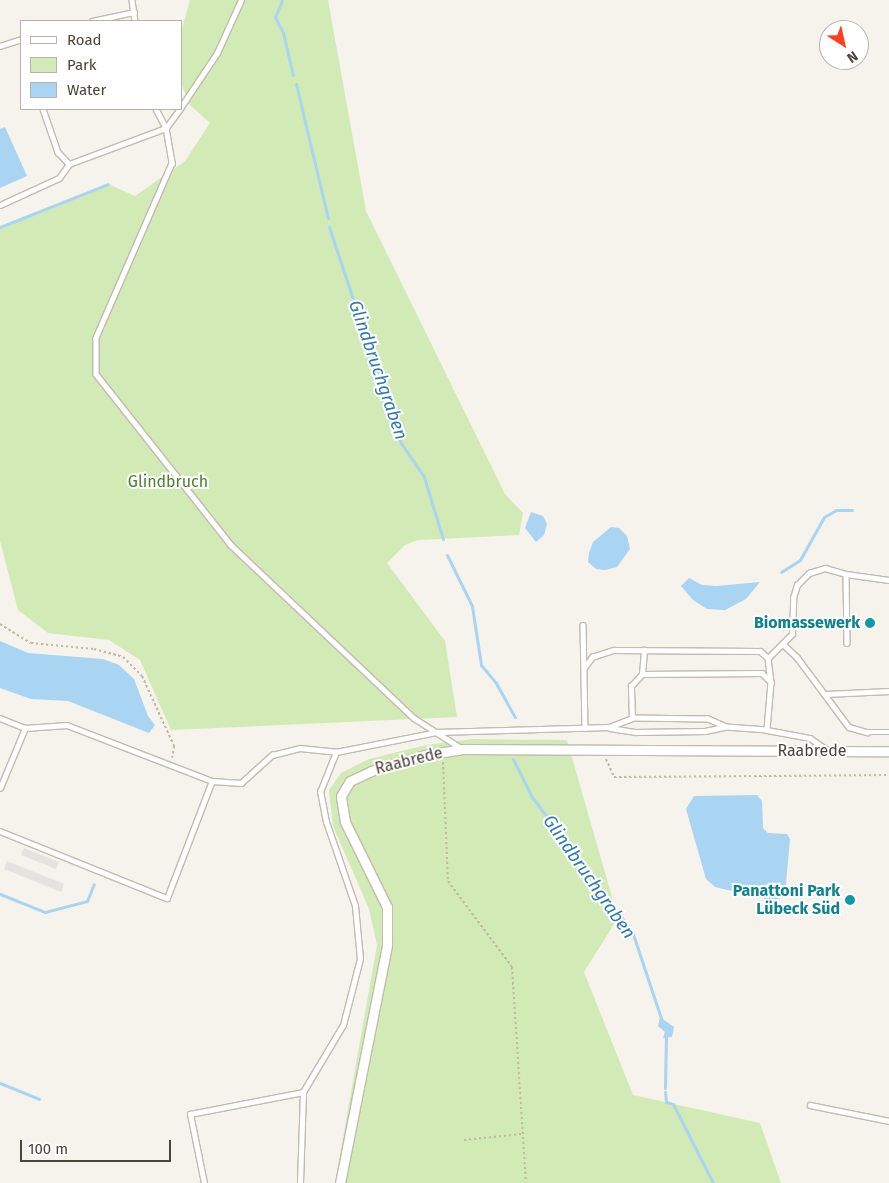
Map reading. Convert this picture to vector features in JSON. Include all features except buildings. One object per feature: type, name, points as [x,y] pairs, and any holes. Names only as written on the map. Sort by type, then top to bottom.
[{"type":"street","name":"Raabrede","points":[[340,1183],[387,945],[387,907],[345,822],[342,796],[350,781],[371,771],[442,752],[462,749],[889,751]]},
{"type":"lane","points":[[132,0],[135,20]]},
{"type":"lane","points":[[182,105],[217,53],[241,0]]},
{"type":"lane","points":[[97,20],[134,12]]},
{"type":"lane","points":[[0,46],[20,39]]},
{"type":"lane","points":[[43,110],[58,152],[69,164]]},
{"type":"lane","points":[[157,110],[166,128],[172,163],[96,338],[96,374],[231,545],[414,718],[462,749]]},
{"type":"lane","points":[[0,205],[59,178],[69,164],[166,128],[179,110]]},
{"type":"lane","points":[[768,658],[784,645],[792,634],[793,598],[797,585],[809,573],[826,568],[846,574],[889,580]]},
{"type":"lane","points":[[846,574],[847,643]]},
{"type":"lane","points":[[583,625],[585,728]]},
{"type":"lane","points":[[784,645],[826,694],[849,727],[867,732],[889,732]]},
{"type":"lane","points":[[584,668],[592,657],[614,650],[760,651],[768,658],[771,682],[767,730]]},
{"type":"lane","points":[[632,718],[631,686],[642,674],[644,650]]},
{"type":"lane","points":[[642,674],[762,673],[771,682]]},
{"type":"lane","points":[[826,694],[889,692]]},
{"type":"lane","points":[[0,718],[25,728],[0,788]]},
{"type":"lane","points":[[609,728],[632,718],[708,719],[726,727],[767,730],[810,738],[830,752]]},
{"type":"lane","name":"Raabrede","points":[[25,728],[67,725],[212,781],[241,783],[272,755],[300,748],[336,752],[437,732],[585,728],[609,728],[636,732],[705,732],[726,727]]},
{"type":"lane","points":[[300,1183],[303,1092],[343,1024],[360,958],[355,906],[326,822],[320,792],[336,752]]},
{"type":"lane","points":[[0,831],[167,898],[212,781]]},
{"type":"lane","points":[[204,1183],[190,1114],[303,1092]]},
{"type":"lane","points":[[810,1104],[889,1121]]},
{"type":"path","points":[[0,624],[31,643],[94,649],[123,657],[142,676],[174,746],[170,765]]},
{"type":"path","points":[[602,750],[614,777],[889,776]]},
{"type":"path","points":[[442,752],[448,881],[512,967],[526,1183]]},
{"type":"path","points":[[464,1140],[522,1134]]},
{"type":"green space","name":"Glindbruch","points":[[190,0],[328,0],[366,211],[505,494],[523,513],[519,535],[418,540],[405,545],[387,563],[445,641],[457,717],[171,730],[140,660],[109,640],[48,633],[18,610],[0,541],[0,227],[108,184],[135,196],[185,161],[210,123],[189,104],[182,85],[182,28]]},
{"type":"green space","points":[[472,739],[567,740],[618,918],[584,972],[633,1095],[760,1123],[781,1183],[335,1183],[377,945],[369,909],[333,826],[329,790],[341,773],[369,759],[426,745]]},
{"type":"shaded area","points":[[24,848],[59,862],[56,869],[21,855]]},
{"type":"shaded area","points":[[7,861],[64,884],[61,892],[4,869]]},
{"type":"water","points":[[5,127],[27,176],[0,188],[0,129]]},
{"type":"water","points":[[531,512],[543,516],[547,524],[544,535],[536,542],[525,528]]},
{"type":"water","points":[[611,527],[619,528],[627,536],[630,549],[617,567],[605,570],[596,569],[588,562],[589,553],[593,542]]},
{"type":"water","points":[[689,578],[702,585],[717,586],[760,582],[746,599],[725,610],[707,609],[693,600],[681,586]]},
{"type":"water","points":[[0,641],[28,653],[103,659],[119,665],[134,679],[148,716],[155,725],[149,733],[68,701],[31,699],[0,688]]},
{"type":"water","points":[[757,795],[762,801],[763,828],[768,833],[787,834],[790,839],[785,895],[778,899],[766,899],[715,887],[706,879],[686,809],[694,796]]},
{"type":"water","points":[[660,1017],[674,1027],[672,1037],[663,1038],[665,1032],[658,1026]]},
{"type":"waterway","name":"Glindbruchgraben","points":[[282,0],[275,17],[283,33],[293,75]]},
{"type":"waterway","name":"Glindbruchgraben","points":[[296,84],[328,218]]},
{"type":"waterway","points":[[0,227],[108,184]]},
{"type":"waterway","name":"Glindbruchgraben","points":[[329,227],[401,443],[424,477],[443,539]]},
{"type":"waterway","points":[[781,572],[800,560],[824,517],[836,510],[852,510]]},
{"type":"waterway","name":"Glindbruchgraben","points":[[447,555],[472,606],[481,665],[496,683],[515,717]]},
{"type":"waterway","name":"Glindbruchgraben","points":[[513,759],[532,797],[632,931],[662,1021]]},
{"type":"waterway","points":[[0,894],[45,912],[87,901],[94,884]]},
{"type":"waterway","name":"Glindbruchgraben","points":[[665,1088],[666,1036]]},
{"type":"waterway","points":[[0,1083],[39,1099]]},
{"type":"waterway","name":"Glindbruchgraben","points":[[665,1092],[666,1102],[673,1104],[713,1183]]},
{"type":"place","name":"Biomassewerk","points":[[870,623]]},
{"type":"place","name":"Panattoni Park Lübeck Süd","points":[[850,900]]}]
